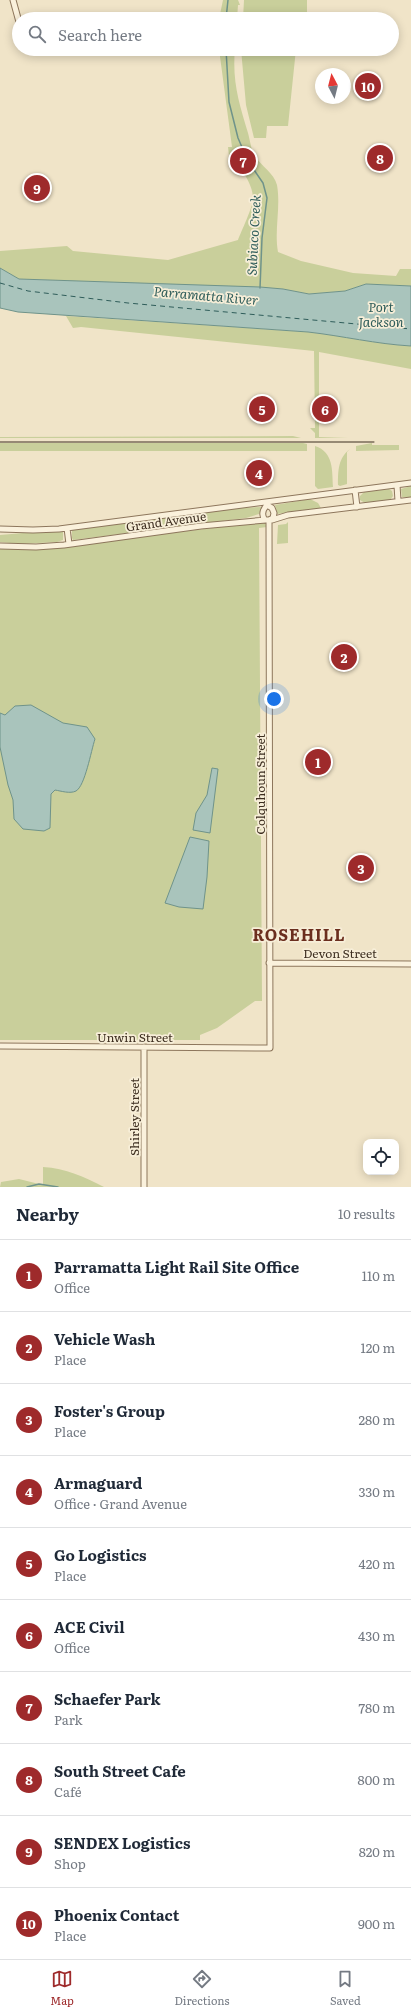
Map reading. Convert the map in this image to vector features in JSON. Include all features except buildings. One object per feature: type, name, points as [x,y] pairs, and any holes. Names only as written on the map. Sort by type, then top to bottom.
[{"type":"street","points":[[13,0],[16,12]]},
{"type":"street","name":"Grand Avenue","points":[[0,529],[33,530],[67,528],[411,483]]},
{"type":"street","points":[[396,485],[398,501]]},
{"type":"street","points":[[355,490],[357,507]]},
{"type":"street","name":"Grand Avenue","points":[[234,506],[267,505],[308,496]]},
{"type":"street","name":"Grand Avenue","points":[[0,546],[36,547],[69,544],[201,526],[269,520],[288,514],[411,500]]},
{"type":"street","points":[[267,505],[274,511],[269,520],[262,514],[267,505]]},
{"type":"street","name":"Colquhoun Street","points":[[269,520],[270,1048]]},
{"type":"street","points":[[67,528],[69,544]]},
{"type":"street","name":"Devon Street","points":[[269,963],[411,964]]},
{"type":"street","name":"Unwin Street","points":[[0,1046],[270,1048]]},
{"type":"street","name":"Shirley Street","points":[[144,1047],[144,1187]]},
{"type":"green space","points":[[223,0],[238,0],[240,5],[238,5],[238,12],[220,12]]},
{"type":"green space","points":[[244,0],[307,0],[307,12],[243,12]]},
{"type":"green space","points":[[220,56],[234,56],[235,82],[252,148],[255,156],[270,173],[277,185],[278,252],[301,261],[353,273],[396,276],[400,269],[411,269],[411,286],[366,284],[345,291],[309,294],[283,289],[19,279],[0,268],[0,251],[67,246],[73,251],[168,260],[238,240],[253,198],[251,186],[248,180],[241,169],[229,156],[228,147],[232,147]]},
{"type":"green space","points":[[242,56],[295,56],[288,126],[267,126],[266,138],[254,138],[246,105]]},
{"type":"green space","points":[[66,316],[308,332],[385,344],[411,346],[411,369],[319,352],[319,437],[348,438],[315,438],[315,433],[310,428],[315,428],[314,351],[81,327],[73,328]]},
{"type":"green space","points":[[293,436],[301,438],[0,438],[0,437]]},
{"type":"green space","points":[[0,443],[303,443],[307,444],[307,451],[0,451]]},
{"type":"green space","points":[[372,443],[372,445],[399,445],[399,450],[356,451],[356,446]]},
{"type":"green space","points":[[315,446],[321,449],[329,457],[332,469],[333,487],[318,489],[315,486]]},
{"type":"green space","points":[[347,452],[347,484],[340,486],[338,485],[338,475],[341,461]]},
{"type":"green space","points":[[411,486],[411,497],[402,497],[401,489]]},
{"type":"green space","points":[[389,489],[392,491],[393,496],[390,500],[365,503],[360,500],[360,496],[364,492]]},
{"type":"green space","points":[[310,499],[318,503],[321,508],[277,514],[275,505]]},
{"type":"green space","points":[[262,507],[259,514],[246,518],[73,540],[72,538],[72,530],[238,508]]},
{"type":"green space","points":[[262,522],[265,523],[267,527],[259,528],[262,1001],[255,1001],[217,1028],[200,1035],[200,1040],[0,1040],[0,548],[38,549]]},
{"type":"green space","points":[[288,522],[288,543],[277,544],[278,525],[286,524]]},
{"type":"green space","points":[[58,530],[63,532],[63,540],[57,542],[20,544],[0,542],[0,535]]},
{"type":"green space","points":[[43,1167],[67,1171],[104,1187],[0,1187],[1,1182],[19,1179],[43,1185]]},
{"type":"water","name":"Port Jackson","points":[[0,268],[19,279],[260,287],[283,289],[309,294],[345,291],[366,284],[411,286],[411,346],[385,344],[308,332],[18,312],[0,308]]},
{"type":"water","points":[[31,705],[63,723],[87,727],[95,739],[85,776],[79,788],[76,791],[71,792],[55,790],[51,794],[50,828],[44,831],[23,829],[14,819],[13,800],[8,785],[0,747],[0,713],[5,715],[15,706]]},
{"type":"water","points":[[212,768],[218,769],[210,833],[193,830],[196,813],[207,795]]},
{"type":"water","points":[[190,837],[209,841],[203,909],[179,907],[165,903]]},
{"type":"waterway","name":"Subiaco Creek","points":[[227,12],[228,0]]},
{"type":"waterway","name":"Subiaco Creek","points":[[226,56],[229,102],[238,138],[248,161],[263,183],[267,198],[262,238],[260,288]]},
{"type":"waterway","points":[[27,1187],[39,1184],[58,1187]]},
{"type":"ferry route","points":[[0,283],[28,291],[128,303],[411,329]]},
{"type":"tram line","points":[[0,442],[374,442]]},
{"type":"place","name":"Phoenix Contact","points":[[368,86]]},
{"type":"place","name":"South Street Cafe","points":[[380,158]]},
{"type":"place","name":"Schaefer Park","points":[[243,161]]},
{"type":"place","name":"SENDEX Logistics","points":[[37,188]]},
{"type":"place","name":"Go Logistics","points":[[262,409]]},
{"type":"place","name":"ACE Civil","points":[[325,409]]},
{"type":"place","name":"Armaguard","points":[[259,473]]},
{"type":"place","name":"Vehicle Wash","points":[[344,657]]},
{"type":"place","name":"Parramatta Light Rail Site Office","points":[[318,762]]},
{"type":"place","name":"Foster's Group","points":[[361,868]]},
{"type":"district","name":"ROSEHILL","points":[[299,934]]},
{"type":"water label","name":"Parramatta River","points":[[206,295]]}]
